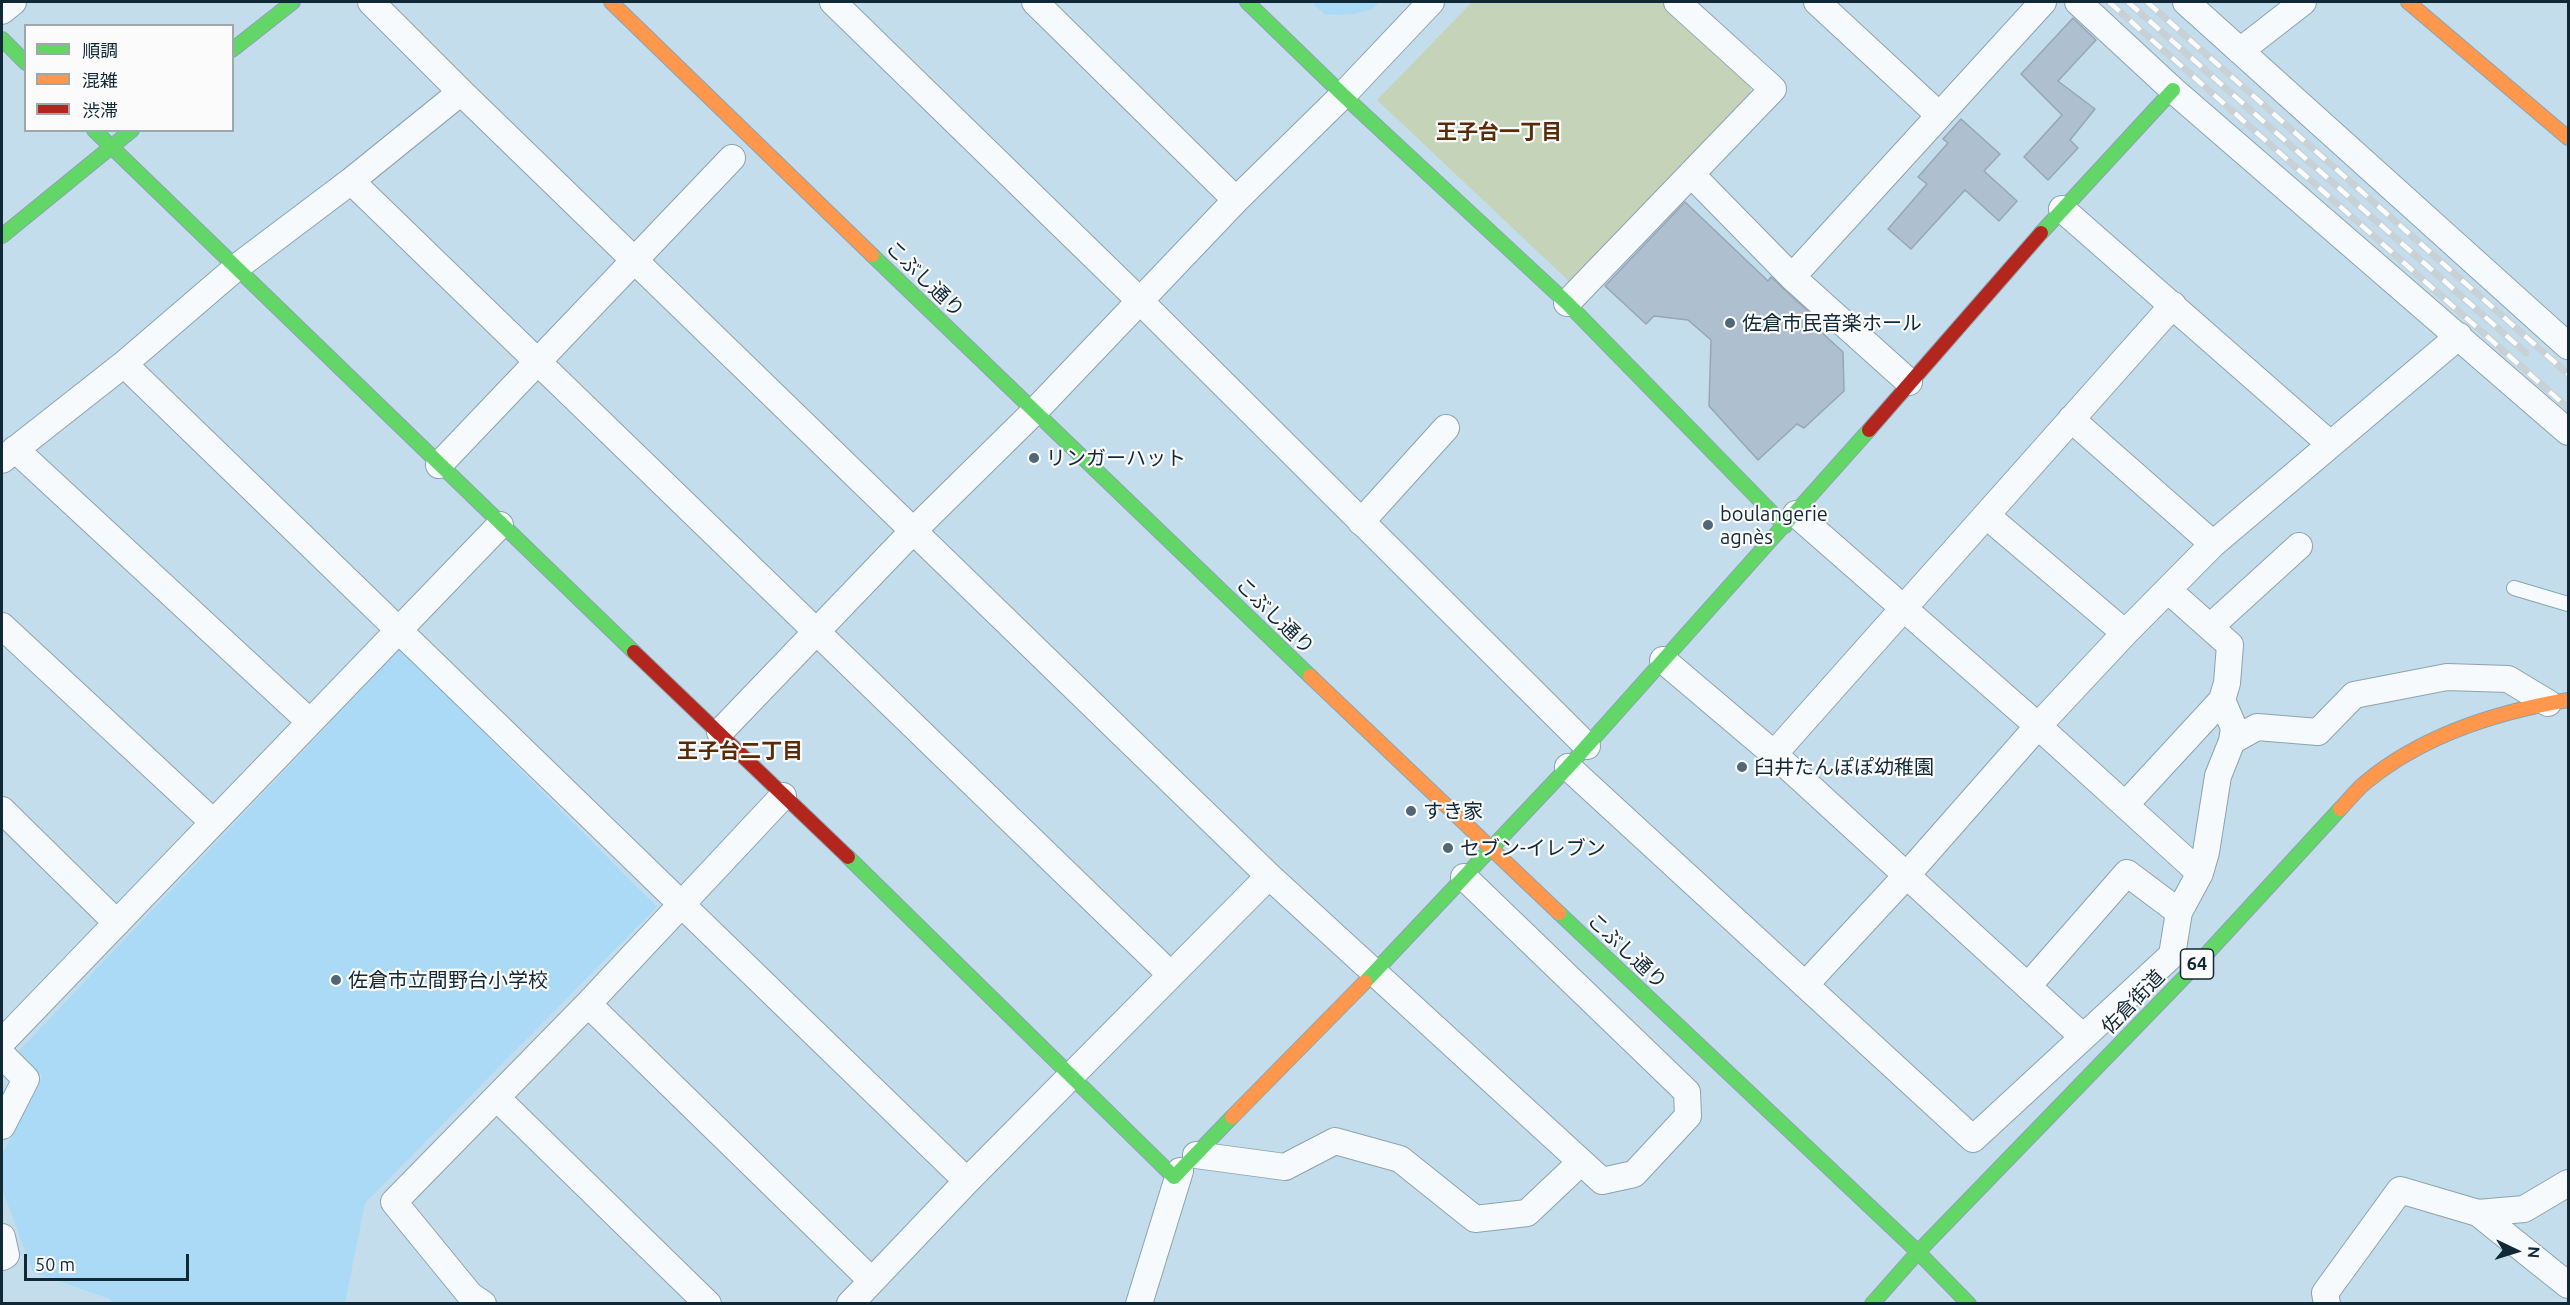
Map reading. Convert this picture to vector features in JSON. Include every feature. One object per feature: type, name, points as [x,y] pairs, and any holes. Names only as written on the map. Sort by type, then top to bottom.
[{"type":"street","points":[[2,11],[13,2]]},
{"type":"street","points":[[234,48],[293,2]]},
{"type":"street","points":[[371,2],[1269,876],[1373,973],[1602,1181],[1634,1174],[1688,1116],[1687,1092],[1464,877]]},
{"type":"street","name":"こぶし通り","points":[[610,2],[1490,849],[1918,1252],[1969,1304]]},
{"type":"street","points":[[833,2],[1140,301],[1587,746]]},
{"type":"street","points":[[1035,2],[1236,200]]},
{"type":"street","points":[[1247,2],[1342,95],[1567,303],[1791,520],[1905,608],[2126,804],[2200,873]]},
{"type":"street","points":[[720,732],[913,531],[1034,412],[1236,200],[1342,95],[1431,2]]},
{"type":"street","points":[[1567,303],[1773,89],[1677,2]]},
{"type":"street","points":[[1817,2],[1939,115]]},
{"type":"street","points":[[1792,277],[2043,2]]},
{"type":"street","points":[[2078,2],[2173,90],[2568,432]]},
{"type":"street","points":[[2186,2],[2568,346]]},
{"type":"street","points":[[2240,51],[2303,2]]},
{"type":"street","points":[[2408,2],[2568,138]]},
{"type":"street","points":[[2,39],[24,61]]},
{"type":"street","points":[[96,132],[500,525],[720,732],[1174,1177],[1373,973],[1568,767],[1791,520],[2062,208],[2173,90]]},
{"type":"street","points":[[310,722],[8,455],[124,364],[237,267],[351,181],[461,92]]},
{"type":"street","points":[[2,236],[130,132]]},
{"type":"street","points":[[438,465],[732,158]]},
{"type":"street","points":[[1691,174],[1792,277],[1909,382]]},
{"type":"street","points":[[351,181],[1171,975]]},
{"type":"street","points":[[2062,208],[2330,444]]},
{"type":"street","points":[[1774,754],[2173,305]]},
{"type":"street","points":[[1805,985],[1906,876],[2038,726],[2213,544],[2459,336]]},
{"type":"street","points":[[124,364],[967,1181]]},
{"type":"street","points":[[2071,419],[2213,544]]},
{"type":"street","points":[[1361,522],[1446,428]]},
{"type":"street","points":[[1987,516],[2125,633]]},
{"type":"street","points":[[2,1042],[500,525]]},
{"type":"street","points":[[2210,627],[2299,546]]},
{"type":"street","points":[[2126,804],[2222,700],[2227,683],[2230,645],[2168,590]]},
{"type":"street","points":[[2,626],[213,822]]},
{"type":"street","points":[[1663,660],[1774,754],[2082,1036]]},
{"type":"street","points":[[2232,741],[2257,727],[2318,732],[2354,695],[2446,677],[2508,679],[2558,702]]},
{"type":"street","points":[[1568,767],[1973,1139],[2172,955],[2179,912],[2200,873],[2206,852],[2218,776],[2232,741],[2234,728],[2222,700]]},
{"type":"street","name":"佐倉街道","points":[[1872,1304],[1918,1252],[2201,960],[2364,783],[2384,767],[2426,744],[2480,720],[2558,702]]},
{"type":"street","points":[[483,1304],[470,1295],[394,1202],[682,906],[783,796]]},
{"type":"street","points":[[2,810],[117,923]]},
{"type":"street","points":[[2028,986],[2127,873],[2179,912]]},
{"type":"street","points":[[850,1304],[967,1181],[1269,876]]},
{"type":"street","points":[[588,1004],[872,1281]]},
{"type":"street","points":[[2,1055],[26,1079],[2,1126]]},
{"type":"street","points":[[497,1098],[708,1304]]},
{"type":"street","points":[[1188,1163],[1285,1167],[1335,1141],[1400,1159],[1475,1219],[1527,1213],[1581,1162]]},
{"type":"street","points":[[1139,1304],[1188,1163]]},
{"type":"street","points":[[2478,1214],[2524,1209],[2568,1183]]},
{"type":"street","points":[[2327,1304],[2325,1293],[2400,1190],[2478,1214],[2568,1285]]},
{"type":"street","points":[[2,1237],[6,1255],[2,1257]]},
{"type":"lane","points":[[2514,588],[2568,604]]},
{"type":"shaded area","points":[[1380,2],[1372,9],[1354,14],[1326,15],[1312,3]]},
{"type":"shaded area","name":"佐倉市立間野台小学校","points":[[400,649],[657,907],[365,1203],[345,1303],[113,1303],[110,1299],[33,1272],[2,1189],[2,1155],[42,1076],[17,1053]]},
{"type":"green space","points":[[1472,2],[1666,2],[1750,80],[1751,98],[1574,286],[1377,100]]},
{"type":"building","points":[[2073,18],[2096,40],[2058,81],[2095,109],[2070,140],[2078,148],[2048,180],[2024,157],[2062,115],[2021,74]]},
{"type":"building","points":[[1961,119],[2000,154],[1984,171],[2017,201],[1999,221],[1965,190],[1911,249],[1888,229],[1927,184],[1918,177],[1948,143],[1943,139]]},
{"type":"building","points":[[1685,202],[1768,281],[1771,277],[1810,313],[1806,318],[1843,352],[1844,391],[1804,428],[1797,424],[1758,460],[1709,406],[1711,340],[1688,320],[1654,316],[1646,324],[1605,286]]},
{"type":"railway","points":[[2109,2],[2568,408]]},
{"type":"railway","points":[[2128,2],[2526,353]]},
{"type":"railway","points":[[2147,2],[2568,374]]},
{"type":"traffic: fast","points":[[234,48],[293,2]]},
{"type":"traffic: fast","points":[[1247,2],[1343,95],[1567,303],[1785,526]]},
{"type":"traffic: fast","points":[[2,39],[24,61]]},
{"type":"traffic: fast","points":[[2041,233],[2173,90]]},
{"type":"traffic: fast","points":[[96,132],[634,652]]},
{"type":"traffic: fast","points":[[2,236],[130,132]]},
{"type":"traffic: fast","points":[[872,255],[1310,676]]},
{"type":"traffic: fast","points":[[1365,982],[1568,767],[1869,430]]},
{"type":"traffic: fast","points":[[1872,1304],[1918,1252],[2201,960],[2340,809]]},
{"type":"traffic: fast","points":[[848,857],[1174,1177],[1232,1117]]},
{"type":"traffic: fast","points":[[1559,913],[1918,1252],[1969,1304]]},
{"type":"traffic: slow","points":[[611,2],[872,255]]},
{"type":"traffic: slow","points":[[2408,2],[2568,138]]},
{"type":"traffic: slow","points":[[1310,676],[1559,913]]},
{"type":"traffic: slow","points":[[2340,809],[2362,785],[2388,765],[2436,739],[2461,728],[2514,711],[2568,700]]},
{"type":"traffic: slow","points":[[1232,1117],[1365,982]]},
{"type":"traffic: jam","points":[[1869,430],[2041,233]]},
{"type":"traffic: jam","points":[[634,652],[848,857]]},
{"type":"place","name":"佐倉市民音楽ホール","points":[[1730,323]]},
{"type":"place","name":"リンガーハット","points":[[1034,458]]},
{"type":"place","name":"boulangerie agnès","points":[[1708,525]]},
{"type":"place","name":"臼井たんぽぽ幼稚園","points":[[1742,767]]},
{"type":"place","name":"すき家","points":[[1411,811]]},
{"type":"place","name":"セブン-イレブン","points":[[1448,848]]},
{"type":"place","name":"佐倉市立間野台小学校","points":[[336,980]]},
{"type":"district","name":"王子台一丁目","points":[[1499,132]]},
{"type":"district","name":"王子台二丁目","points":[[740,751]]}]
